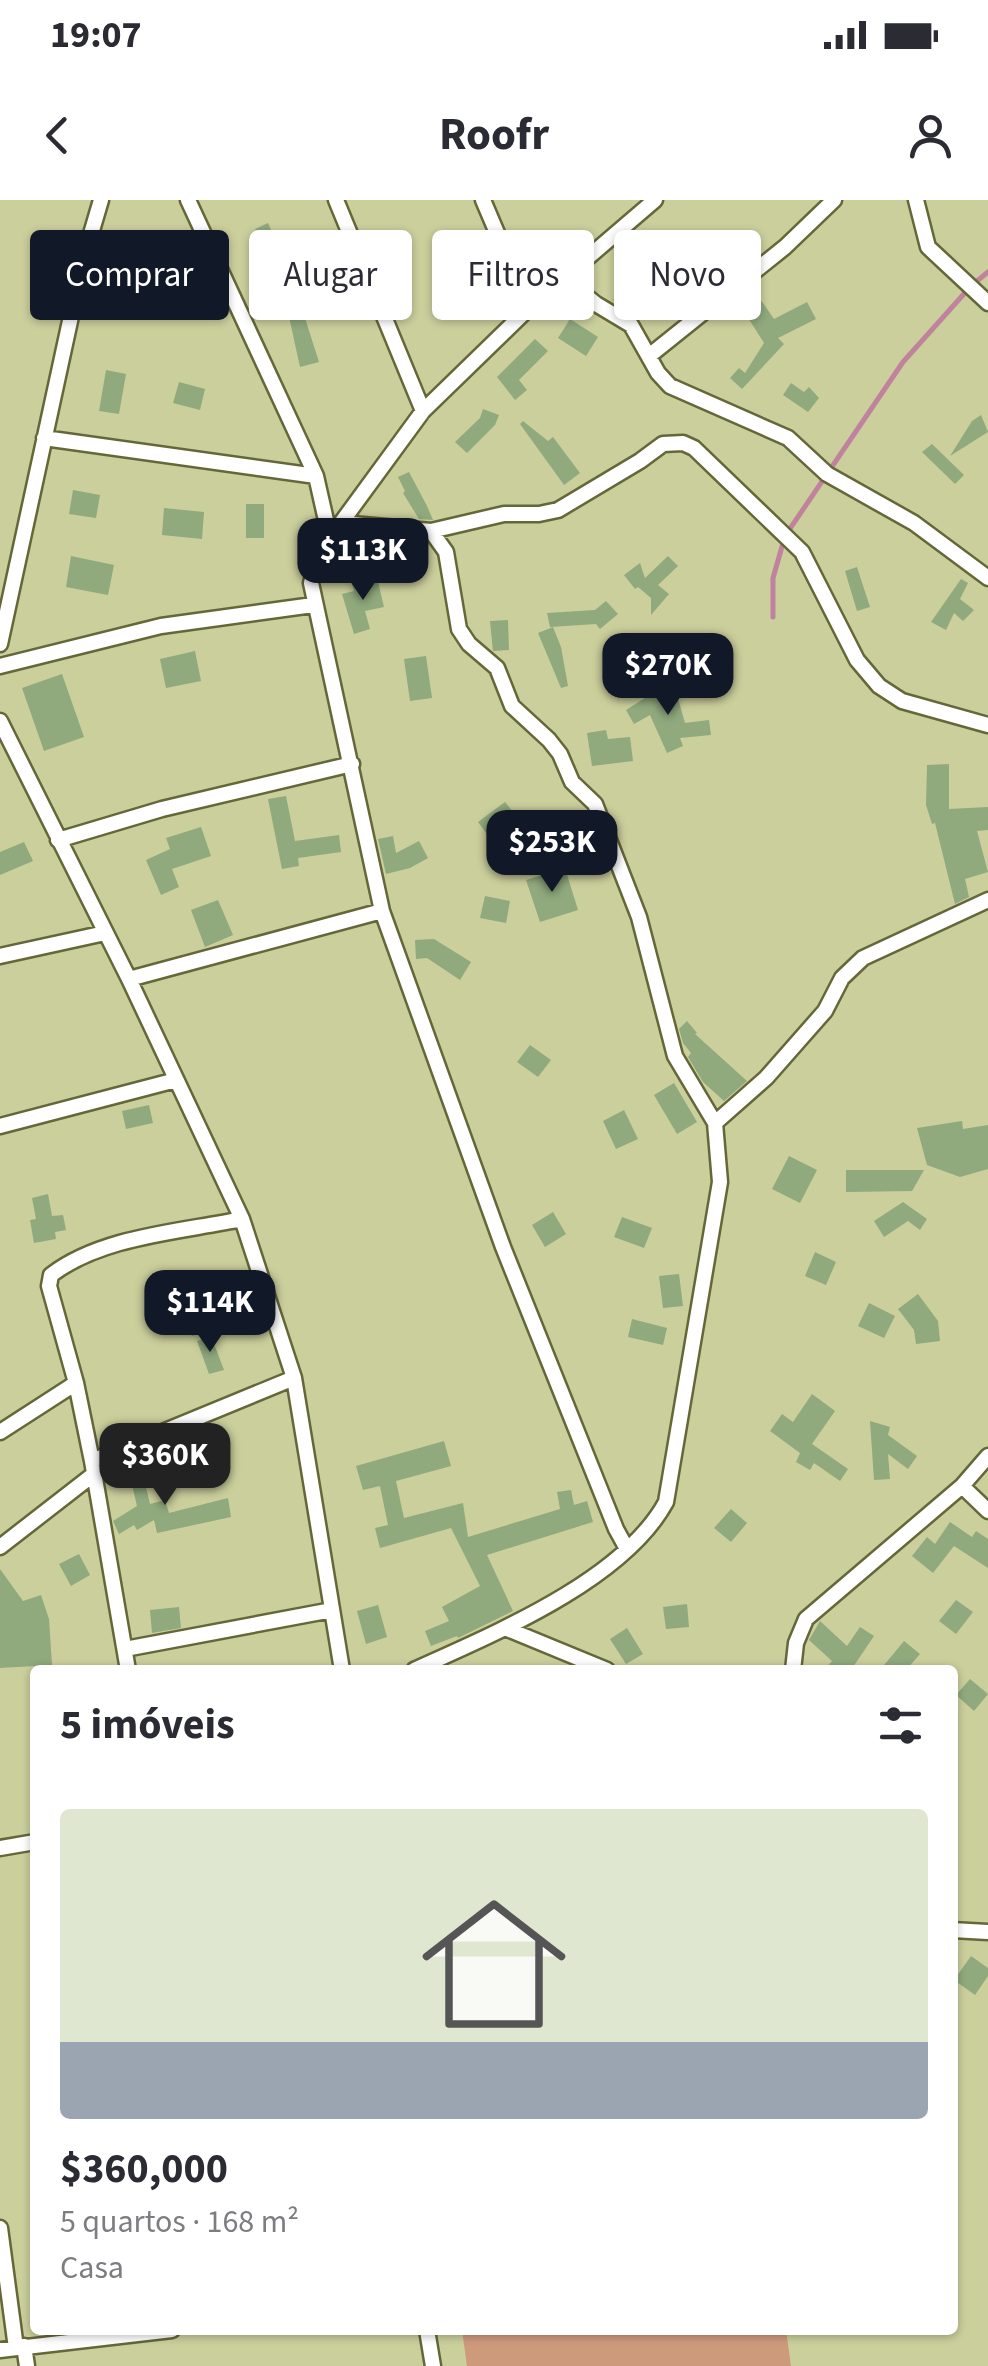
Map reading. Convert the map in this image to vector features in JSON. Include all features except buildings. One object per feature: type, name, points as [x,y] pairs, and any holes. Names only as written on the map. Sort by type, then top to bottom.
[{"type":"street","points":[[0,644],[83,261],[101,200]]},
{"type":"street","points":[[188,200],[316,476],[330,538]]},
{"type":"street","points":[[336,200],[422,411]]},
{"type":"street","points":[[483,200],[496,230]]},
{"type":"street","points":[[631,200],[636,216]]},
{"type":"street","points":[[594,252],[655,200]]},
{"type":"street","points":[[649,356],[785,247],[834,200]]},
{"type":"street","points":[[916,200],[928,247],[988,303]]},
{"type":"street","points":[[594,302],[631,326],[670,386],[788,438],[826,474],[914,523],[988,578]]},
{"type":"street","points":[[517,320],[422,411],[330,538],[318,558],[311,583],[382,912],[503,1247],[627,1549]]},
{"type":"street","points":[[44,438],[316,476]]},
{"type":"street","points":[[342,523],[431,531],[504,514],[558,510],[663,444],[683,443],[694,448],[802,552],[858,660],[880,686],[902,701],[988,725]]},
{"type":"street","points":[[425,1665],[505,1628],[601,1572],[657,1519],[666,1502],[720,1182],[716,1124],[675,1056],[639,917],[595,804],[572,782],[549,740],[512,706],[497,668],[468,644],[460,630],[446,552],[431,531]]},
{"type":"street","points":[[0,666],[161,626],[313,605]]},
{"type":"street","points":[[0,721],[129,979],[242,1219],[294,1378],[341,1665]]},
{"type":"street","points":[[58,840],[162,809],[352,764]]},
{"type":"street","points":[[716,1124],[766,1078],[825,1011],[842,978],[863,958],[988,900]]},
{"type":"street","points":[[129,979],[382,912]]},
{"type":"street","points":[[0,956],[105,933]]},
{"type":"street","points":[[0,1126],[176,1080]]},
{"type":"street","points":[[127,1665],[93,1467],[76,1383],[54,1306],[51,1275],[109,1246],[242,1219]]},
{"type":"street","points":[[0,1547],[93,1467],[294,1378]]},
{"type":"street","points":[[0,1432],[76,1383]]},
{"type":"street","points":[[794,1665],[796,1643],[806,1619],[962,1486],[988,1456]]},
{"type":"street","points":[[962,1486],[988,1510]]},
{"type":"street","points":[[125,1648],[332,1610]]},
{"type":"street","points":[[505,1628],[594,1665]]},
{"type":"street","points":[[0,1848],[30,1843]]},
{"type":"street","points":[[958,1930],[988,1932]]},
{"type":"street","points":[[0,2228],[11,2348],[8,2366]]},
{"type":"street","points":[[11,2348],[127,2335]]},
{"type":"street","points":[[429,2335],[433,2366]]},
{"type":"street","points":[[11,2348],[27,2366]]},
{"type":"shaded area","points":[[463,2335],[787,2335],[791,2366],[467,2366]]},
{"type":"waterway","points":[[773,617],[773,578],[785,536],[903,362],[988,272]]}]
